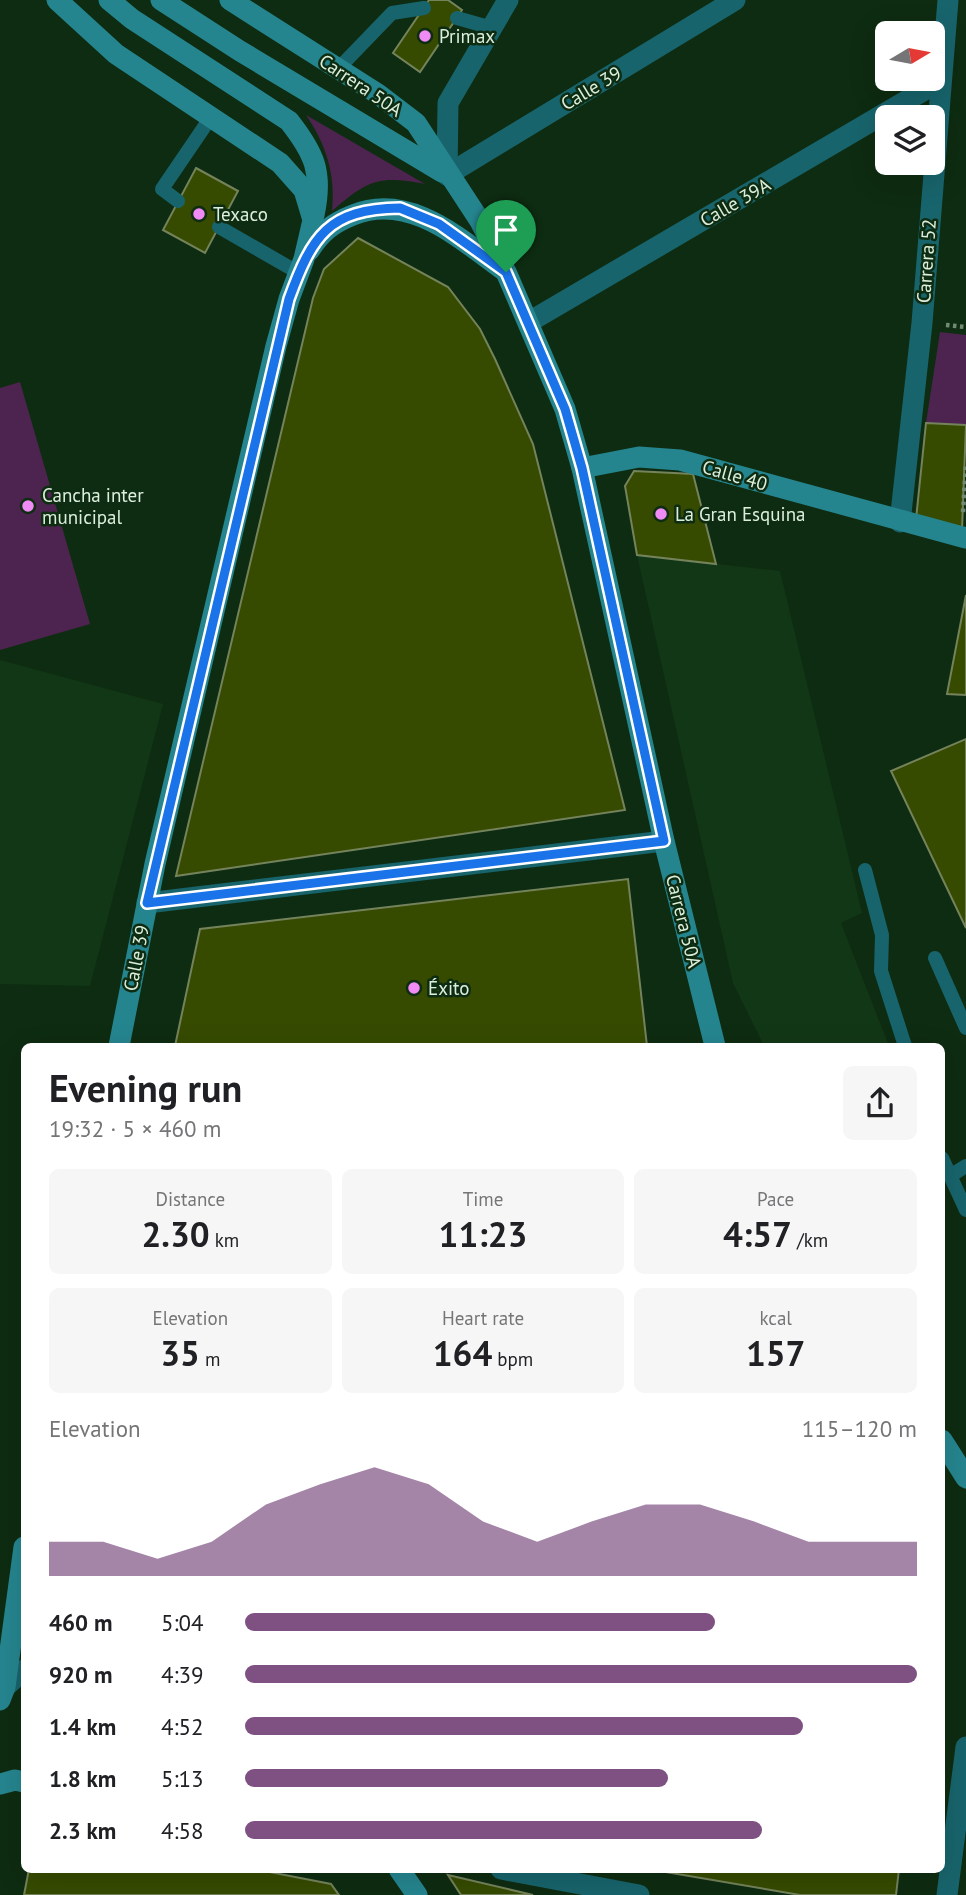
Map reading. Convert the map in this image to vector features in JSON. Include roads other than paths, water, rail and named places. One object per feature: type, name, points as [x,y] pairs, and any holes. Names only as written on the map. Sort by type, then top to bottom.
[{"type":"main road","points":[[57,0],[116,54],[280,163],[304,190],[313,220]]},
{"type":"main road","name":"Calle 39","points":[[109,0],[132,19],[289,121],[306,142],[318,170],[318,198],[313,220],[276,346],[147,903],[120,1043]]},
{"type":"main road","points":[[161,0],[240,51],[447,175]]},
{"type":"main road","name":"Carrera 50A","points":[[230,0],[378,94],[416,123],[447,175],[480,221],[506,272],[565,409],[582,468],[664,841],[715,1043]]},
{"type":"main road","name":"Calle 39","points":[[301,266],[331,224],[368,209],[400,208],[439,224]]},
{"type":"main road","name":"Carrera 50A","points":[[439,224],[506,272]]},
{"type":"main road","name":"Calle 40","points":[[582,468],[639,457],[680,460],[964,538]]},
{"type":"main road","points":[[945,1445],[966,1478]]},
{"type":"main road","points":[[3,1694],[21,1568]]},
{"type":"main road","points":[[0,1784],[21,1781]]},
{"type":"main road","points":[[402,1873],[417,1895]]},
{"type":"street","points":[[447,175],[448,103],[509,0]]},
{"type":"street","name":"Calle 39","points":[[447,175],[735,0]]},
{"type":"street","name":"Carrera 52","points":[[945,30],[948,0]]},
{"type":"street","name":"Calle 39A","points":[[529,322],[923,91]]},
{"type":"street","name":"Carrera 52","points":[[900,522],[922,323],[939,91]]},
{"type":"street","points":[[147,903],[664,841]]},
{"type":"street","points":[[3,1694],[21,1673]]},
{"type":"street","points":[[947,1895],[966,1747]]},
{"type":"street","points":[[542,1873],[562,1875],[639,1895]]},
{"type":"lane","points":[[338,69],[392,13],[424,8]]},
{"type":"lane","points":[[457,18],[492,28]]},
{"type":"lane","points":[[178,201],[162,189],[211,117]]},
{"type":"lane","points":[[219,227],[301,266]]},
{"type":"lane","points":[[865,870],[881,935],[881,971],[904,1043]]},
{"type":"lane","points":[[935,958],[966,1028]]},
{"type":"lane","points":[[945,1165],[966,1210]]},
{"type":"lane","points":[[950,1176],[966,1166]]},
{"type":"place","name":"Primax","points":[[425,36]]},
{"type":"place","name":"Texaco","points":[[199,214]]},
{"type":"place","name":"Cancha inter municipal","points":[[28,506]]},
{"type":"place","name":"La Gran Esquina","points":[[661,514]]},
{"type":"place","name":"Éxito","points":[[414,988]]}]
